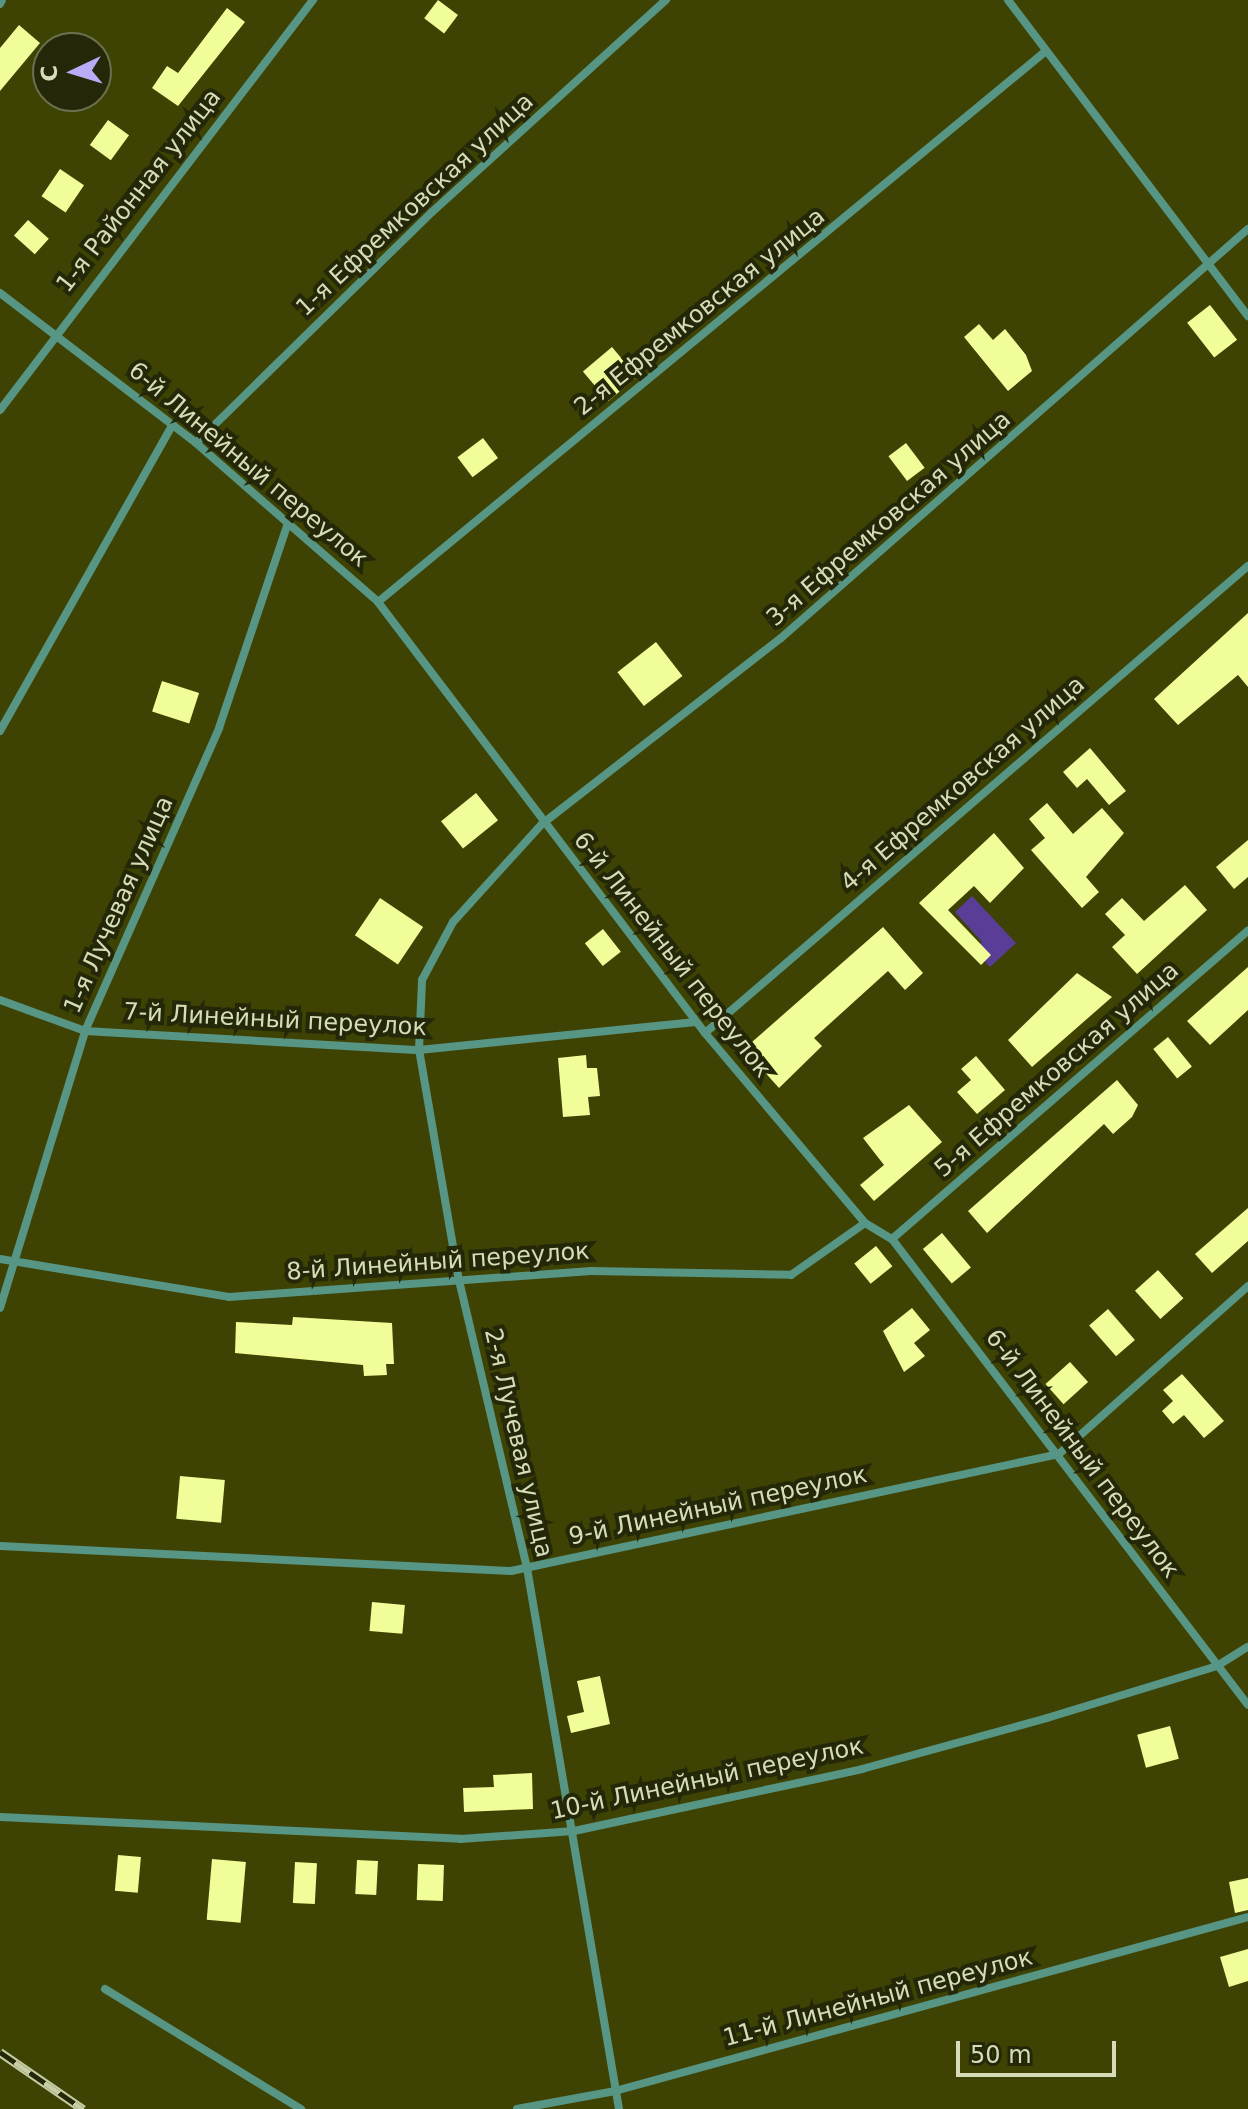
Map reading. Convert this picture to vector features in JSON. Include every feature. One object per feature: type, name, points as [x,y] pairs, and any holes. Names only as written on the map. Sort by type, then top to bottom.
[{"type":"street","name":"1-я Районная улица","points":[[0,410],[56,332],[313,0]]},
{"type":"street","name":"1-я Ефремковская улица","points":[[196,443],[432,212],[666,0]]},
{"type":"street","points":[[1008,0],[1248,316]]},
{"type":"street","name":"2-я Ефремковская улица","points":[[378,602],[1046,51]]},
{"type":"street","name":"3-я Ефремковская улица","points":[[542,824],[781,638],[1248,229]]},
{"type":"street","name":"6-й Линейный переулок","points":[[0,293],[56,332],[173,424],[378,602],[542,824],[696,1022],[865,1223],[892,1239],[1248,1705]]},
{"type":"street","points":[[0,731],[173,424]]},
{"type":"street","name":"1-я Лучевая улица","points":[[0,1308],[16,1265],[85,1031],[219,728],[288,523]]},
{"type":"street","name":"4-я Ефремковская улица","points":[[705,1033],[1248,566]]},
{"type":"street","name":"2-я Лучевая улица","points":[[542,824],[447,934],[422,980],[419,1050],[459,1281],[527,1568],[619,2109]]},
{"type":"street","name":"5-я Ефремковская улица","points":[[892,1239],[1248,931]]},
{"type":"street","name":"7-й Линейный переулок","points":[[0,1000],[85,1031],[419,1050],[696,1022]]},
{"type":"street","name":"8-й Линейный переулок","points":[[0,1259],[16,1265],[229,1297],[591,1271],[791,1275],[865,1223]]},
{"type":"street","points":[[1059,1454],[1248,1286]]},
{"type":"street","name":"9-й Линейный переулок","points":[[0,1546],[527,1568],[1059,1454]]},
{"type":"street","name":"10-й Линейный переулок","points":[[0,1817],[460,1839],[574,1831],[862,1769],[1217,1666],[1248,1647]]},
{"type":"street","name":"11-й Линейный переулок","points":[[517,2109],[615,2091],[1248,1917]]},
{"type":"street","points":[[105,1989],[301,2109]]},
{"type":"shaded area","points":[[972,896],[1016,943],[990,967],[974,949],[982,942],[955,912]]},
{"type":"building","points":[[438,0],[458,15],[444,33],[424,18]]},
{"type":"building","points":[[227,8],[245,22],[178,106],[152,88],[167,66],[178,73]]},
{"type":"building","points":[[19,25],[32,36],[32,53],[0,91],[0,48]]},
{"type":"building","points":[[108,120],[129,135],[111,160],[90,145]]},
{"type":"building","points":[[60,169],[84,185],[66,213],[42,196]]},
{"type":"building","points":[[28,220],[49,239],[35,254],[14,236]]},
{"type":"building","points":[[1210,305],[1237,340],[1214,358],[1187,323]]},
{"type":"building","points":[[979,324],[993,340],[1005,329],[1026,355],[1032,371],[1008,391],[964,337]]},
{"type":"building","points":[[612,347],[637,377],[608,401],[583,371]]},
{"type":"building","points":[[483,438],[498,458],[472,477],[457,457]]},
{"type":"building","points":[[906,443],[925,468],[907,481],[888,456]]},
{"type":"building","points":[[1248,613],[1248,687],[1238,675],[1178,725],[1154,699]]},
{"type":"building","points":[[656,642],[682,676],[644,706],[617,672]]},
{"type":"building","points":[[162,681],[199,693],[189,723],[152,711]]},
{"type":"building","points":[[1090,748],[1126,791],[1109,805],[1087,779],[1077,788],[1063,772]]},
{"type":"building","points":[[476,793],[498,820],[463,849],[441,821]]},
{"type":"building","points":[[1047,803],[1073,834],[1102,808],[1124,833],[1086,877],[1099,892],[1082,908],[1031,850],[1045,838],[1029,819]]},
{"type":"building","points":[[994,833],[1024,868],[990,903],[974,886],[948,910],[991,955],[981,965],[919,903]]},
{"type":"building","points":[[1248,840],[1248,877],[1234,889],[1216,867]]},
{"type":"building","points":[[1185,885],[1207,910],[1137,974],[1112,947],[1125,935],[1105,914],[1122,898],[1144,921]]},
{"type":"building","points":[[380,898],[423,927],[398,964],[355,935]]},
{"type":"building","points":[[883,927],[923,973],[905,990],[888,971],[814,1038],[822,1046],[779,1088],[744,1049]]},
{"type":"building","points":[[603,929],[621,952],[603,966],[585,943]]},
{"type":"building","points":[[1248,967],[1248,1010],[1210,1045],[1187,1021]]},
{"type":"building","points":[[1077,973],[1112,997],[1032,1067],[1008,1040]]},
{"type":"building","points":[[1168,1037],[1192,1067],[1177,1078],[1153,1049]]},
{"type":"building","points":[[586,1055],[587,1068],[597,1068],[600,1096],[588,1097],[590,1115],[563,1117],[558,1058]]},
{"type":"building","points":[[976,1056],[1005,1090],[977,1114],[957,1092],[971,1080],[961,1069]]},
{"type":"building","points":[[1117,1080],[1138,1105],[1132,1117],[1113,1134],[1104,1124],[987,1233],[968,1211]]},
{"type":"building","points":[[909,1105],[942,1142],[874,1201],[860,1185],[884,1165],[863,1138]]},
{"type":"building","points":[[1248,1208],[1248,1241],[1212,1273],[1195,1254]]},
{"type":"building","points":[[942,1233],[971,1267],[952,1284],[923,1249]]},
{"type":"building","points":[[876,1246],[892,1266],[871,1284],[854,1264]]},
{"type":"building","points":[[1158,1270],[1183,1298],[1160,1319],[1135,1291]]},
{"type":"building","points":[[912,1308],[930,1330],[914,1343],[925,1356],[904,1372],[883,1331]]},
{"type":"building","points":[[1108,1309],[1135,1340],[1116,1356],[1089,1325]]},
{"type":"building","points":[[293,1317],[392,1323],[394,1364],[386,1364],[387,1375],[364,1376],[363,1365],[235,1353],[236,1322],[292,1325]]},
{"type":"building","points":[[1070,1362],[1088,1382],[1064,1404],[1045,1384]]},
{"type":"building","points":[[1182,1374],[1224,1421],[1204,1438],[1184,1415],[1173,1424],[1162,1411],[1173,1401],[1163,1390]]},
{"type":"building","points":[[180,1476],[225,1480],[221,1523],[176,1519]]},
{"type":"building","points":[[372,1602],[405,1605],[402,1634],[369,1631]]},
{"type":"building","points":[[600,1676],[610,1724],[571,1733],[567,1716],[584,1712],[577,1681]]},
{"type":"building","points":[[1170,1726],[1179,1759],[1146,1768],[1137,1735]]},
{"type":"building","points":[[532,1773],[533,1809],[464,1812],[463,1788],[494,1787],[493,1775]]},
{"type":"building","points":[[118,1855],[141,1857],[138,1893],[115,1891]]},
{"type":"building","points":[[212,1859],[246,1862],[241,1923],[207,1920]]},
{"type":"building","points":[[357,1860],[378,1861],[376,1895],[355,1894]]},
{"type":"building","points":[[295,1862],[317,1863],[315,1904],[293,1903]]},
{"type":"building","points":[[418,1864],[444,1865],[443,1901],[417,1900]]},
{"type":"building","points":[[1248,1878],[1248,1910],[1235,1913],[1229,1882]]},
{"type":"building","points":[[1248,1949],[1248,1981],[1229,1987],[1220,1957]]},
{"type":"railway","points":[[0,2052],[83,2109]]}]
